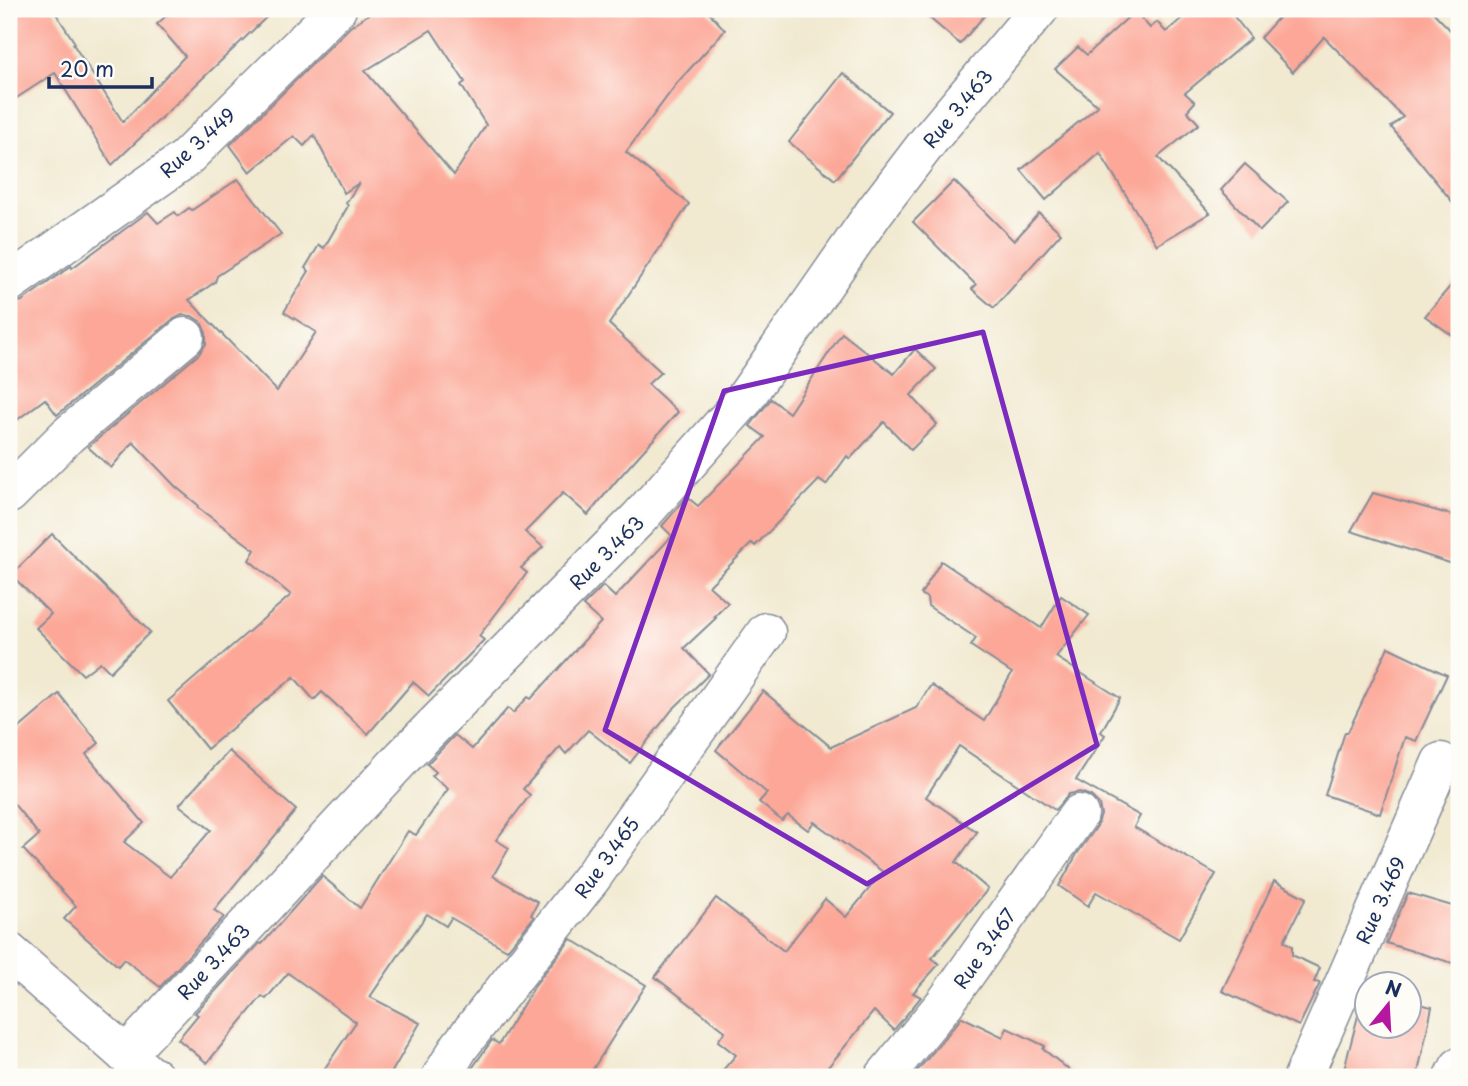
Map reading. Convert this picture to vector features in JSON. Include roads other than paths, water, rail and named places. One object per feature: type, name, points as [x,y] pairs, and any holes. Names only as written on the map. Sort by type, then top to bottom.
[{"type":"street","name":"Rue 3.449","points":[[9,283],[185,159],[337,9]]},
{"type":"street","name":"Rue 3.463","points":[[145,1071],[403,757],[639,518],[743,401],[875,211],[930,139],[1039,9]]},
{"type":"street","points":[[9,495],[68,435],[185,337]]},
{"type":"street","name":"Rue 3.465","points":[[441,1077],[460,1046],[593,876],[766,632]]},
{"type":"street","name":"Rue 3.469","points":[[1303,1077],[1441,762]]},
{"type":"street","name":"Rue 3.467","points":[[884,1077],[945,1003],[1079,814]]},
{"type":"street","points":[[9,952],[145,1071]]},
{"type":"street","points":[[1454,1077],[1459,1066]]}]
